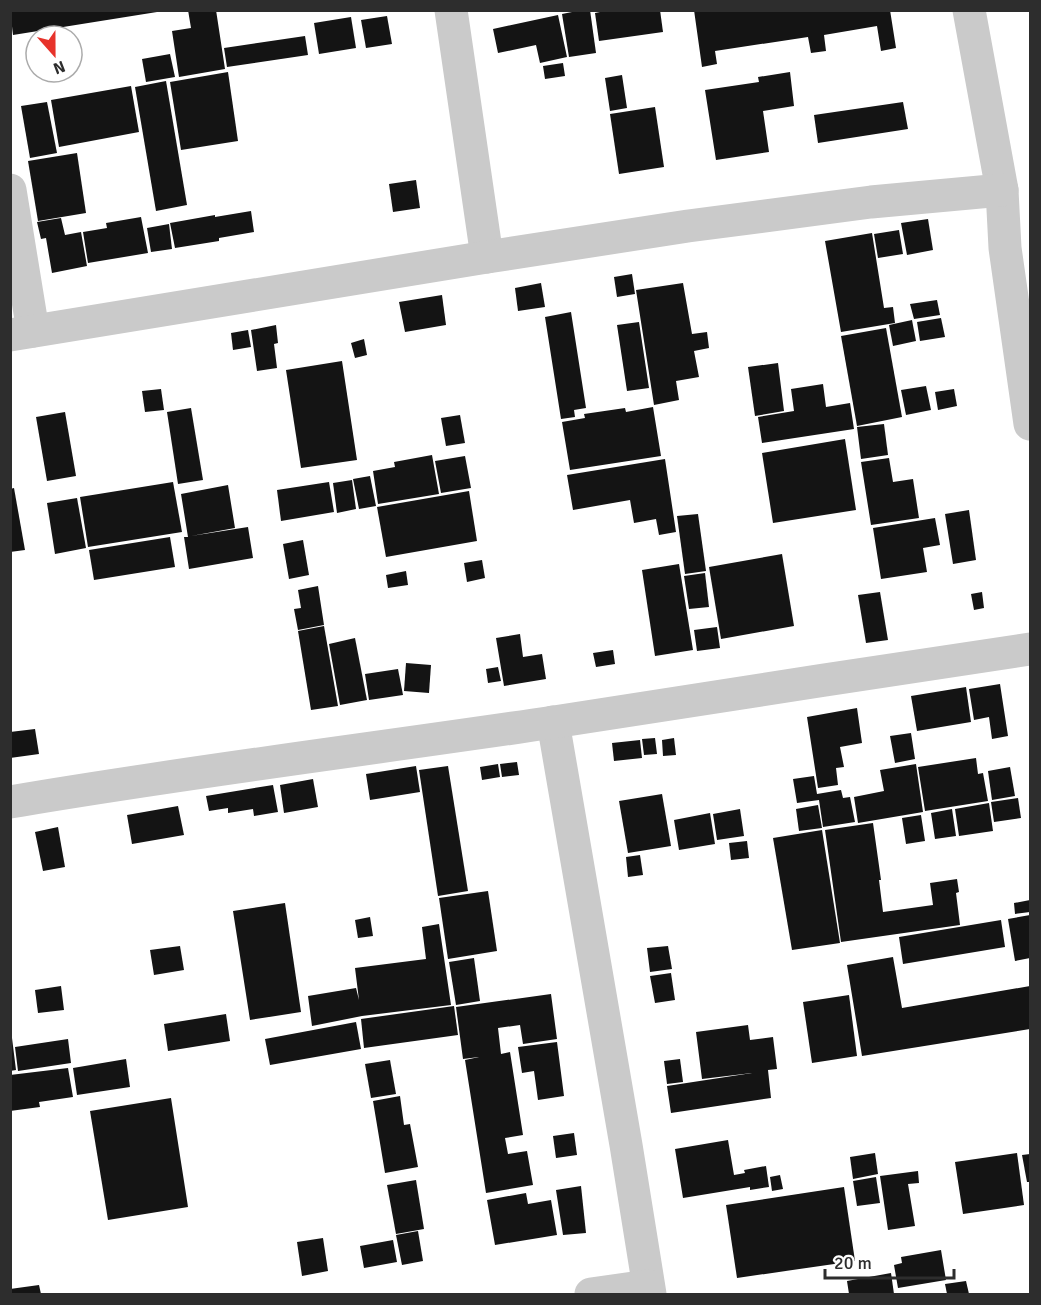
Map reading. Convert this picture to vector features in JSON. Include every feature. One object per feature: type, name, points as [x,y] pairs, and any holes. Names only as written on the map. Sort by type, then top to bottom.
[{"type":"street","points":[[451,10],[487,257]]},
{"type":"street","points":[[969,10],[1002,190],[1018,248],[1030,424]]},
{"type":"street","points":[[10,190],[22,333],[688,226],[871,202],[1002,190]]},
{"type":"street","points":[[10,802],[1030,649]]},
{"type":"street","points":[[553,722],[649,1290],[591,1294]]},
{"type":"building","points":[[10,10],[157,10],[157,12],[82,24],[24,24],[24,33],[13,35]]},
{"type":"building","points":[[188,10],[216,10],[225,69],[179,77],[172,31],[191,28]]},
{"type":"building","points":[[590,10],[596,53],[569,57],[562,14]]},
{"type":"building","points":[[610,10],[660,10],[663,32],[599,41],[595,13]]},
{"type":"building","points":[[694,10],[890,10],[896,48],[881,51],[877,26],[824,35],[826,51],[811,53],[808,37],[715,51],[717,64],[702,67]]},
{"type":"building","points":[[558,15],[567,57],[540,63],[536,45],[498,53],[493,29]]},
{"type":"building","points":[[387,16],[392,44],[366,48],[361,20]]},
{"type":"building","points":[[351,17],[356,48],[319,54],[314,23]]},
{"type":"building","points":[[305,36],[308,55],[227,67],[224,48]]},
{"type":"building","points":[[170,54],[175,77],[146,82],[142,59]]},
{"type":"building","points":[[563,63],[565,76],[545,79],[543,66]]},
{"type":"building","points":[[228,72],[238,141],[181,150],[170,82]]},
{"type":"building","points":[[790,72],[794,106],[763,111],[769,152],[716,160],[705,90],[759,82],[758,77]]},
{"type":"building","points":[[622,75],[627,108],[610,111],[605,78]]},
{"type":"building","points":[[166,81],[187,205],[156,211],[135,87]]},
{"type":"building","points":[[131,86],[139,132],[59,147],[51,100]]},
{"type":"building","points":[[47,102],[57,153],[30,158],[21,106]]},
{"type":"building","points":[[903,102],[908,129],[818,143],[814,115]]},
{"type":"building","points":[[655,107],[664,167],[619,174],[610,114]]},
{"type":"building","points":[[77,153],[86,213],[38,221],[28,161]]},
{"type":"building","points":[[416,180],[420,208],[393,212],[389,184]]},
{"type":"building","points":[[251,211],[254,232],[219,238],[219,241],[175,248],[170,223]]},
{"type":"building","points":[[141,217],[148,253],[88,263],[83,232],[107,228],[106,223]]},
{"type":"building","points":[[61,218],[65,235],[81,232],[87,266],[52,273],[46,238],[41,239],[37,222]]},
{"type":"building","points":[[928,219],[933,250],[907,255],[901,223]]},
{"type":"building","points":[[169,224],[172,249],[151,252],[147,228]]},
{"type":"building","points":[[899,230],[903,254],[878,258],[874,234]]},
{"type":"building","points":[[872,233],[884,308],[893,307],[895,323],[841,332],[825,241]]},
{"type":"building","points":[[632,274],[635,294],[617,297],[614,277]]},
{"type":"building","points":[[541,283],[545,307],[518,311],[515,288]]},
{"type":"building","points":[[683,283],[692,334],[707,332],[709,348],[694,351],[699,377],[676,381],[679,400],[654,405],[636,290]]},
{"type":"building","points":[[442,295],[446,325],[405,332],[399,302]]},
{"type":"building","points":[[937,300],[940,315],[914,319],[910,304]]},
{"type":"building","points":[[571,312],[586,408],[574,410],[575,417],[561,419],[545,317]]},
{"type":"building","points":[[941,318],[945,337],[920,341],[917,322]]},
{"type":"building","points":[[912,320],[916,341],[893,346],[889,325]]},
{"type":"building","points":[[639,322],[649,388],[627,391],[617,325]]},
{"type":"building","points":[[276,325],[278,343],[274,344],[277,368],[257,371],[251,330]]},
{"type":"building","points":[[886,328],[902,417],[857,426],[841,336]]},
{"type":"building","points":[[248,330],[251,347],[233,350],[231,333]]},
{"type":"building","points":[[364,339],[367,355],[355,358],[351,343]]},
{"type":"building","points":[[342,361],[357,460],[301,468],[286,370]]},
{"type":"building","points":[[778,363],[784,411],[755,416],[748,367]]},
{"type":"building","points":[[823,384],[826,407],[850,403],[854,429],[762,443],[758,417],[794,411],[791,389]]},
{"type":"building","points":[[926,386],[931,410],[906,415],[901,390]]},
{"type":"building","points":[[161,389],[164,410],[145,412],[142,391]]},
{"type":"building","points":[[954,389],[957,406],[938,410],[935,392]]},
{"type":"building","points":[[653,407],[661,456],[570,470],[562,422],[585,418],[584,414],[625,408],[626,412]]},
{"type":"building","points":[[191,408],[203,480],[178,484],[167,412]]},
{"type":"building","points":[[65,412],[76,476],[47,481],[36,417]]},
{"type":"building","points":[[460,415],[465,443],[446,446],[441,418]]},
{"type":"building","points":[[884,424],[888,455],[861,459],[857,427]]},
{"type":"building","points":[[845,439],[856,510],[773,523],[762,453]]},
{"type":"building","points":[[432,455],[439,494],[378,504],[373,471],[395,467],[394,462]]},
{"type":"building","points":[[465,456],[471,488],[441,493],[435,461]]},
{"type":"building","points":[[889,458],[893,482],[913,479],[919,518],[871,525],[861,462]]},
{"type":"building","points":[[665,459],[676,532],[659,535],[656,519],[634,523],[630,500],[573,510],[567,475]]},
{"type":"building","points":[[370,476],[376,506],[359,509],[353,479]]},
{"type":"building","points":[[352,480],[356,509],[337,513],[333,483]]},
{"type":"building","points":[[173,482],[182,532],[88,547],[80,497]]},
{"type":"building","points":[[329,482],[334,512],[281,521],[277,490]]},
{"type":"building","points":[[228,485],[235,528],[191,536],[248,527],[253,558],[189,569],[184,537],[188,537],[181,494]]},
{"type":"building","points":[[14,488],[25,550],[10,552],[10,489]]},
{"type":"building","points":[[469,491],[477,541],[386,557],[377,507]]},
{"type":"building","points":[[77,498],[86,548],[55,554],[47,503]]},
{"type":"building","points":[[969,510],[976,560],[953,564],[945,514]]},
{"type":"building","points":[[698,514],[706,571],[685,574],[677,516]]},
{"type":"building","points":[[935,518],[940,545],[923,548],[927,572],[881,579],[873,528]]},
{"type":"building","points":[[170,537],[175,567],[94,580],[89,550]]},
{"type":"building","points":[[303,540],[309,575],[289,579],[283,544]]},
{"type":"building","points":[[782,554],[794,626],[721,639],[709,567]]},
{"type":"building","points":[[482,560],[485,578],[467,582],[464,563]]},
{"type":"building","points":[[679,564],[693,650],[655,656],[642,570]]},
{"type":"building","points":[[406,571],[408,585],[388,588],[386,575]]},
{"type":"building","points":[[705,573],[709,607],[689,609],[684,576]]},
{"type":"building","points":[[318,586],[324,625],[298,630],[294,609],[301,608],[298,590]]},
{"type":"building","points":[[880,592],[888,640],[866,643],[858,595]]},
{"type":"building","points":[[982,592],[984,608],[974,610],[971,594]]},
{"type":"building","points":[[324,626],[338,706],[311,710],[298,631]]},
{"type":"building","points":[[717,627],[720,648],[697,651],[694,630]]},
{"type":"building","points":[[520,634],[523,657],[542,654],[546,679],[504,686],[496,638]]},
{"type":"building","points":[[355,638],[367,700],[340,705],[329,644]]},
{"type":"building","points":[[613,650],[615,664],[596,667],[593,653]]},
{"type":"building","points":[[406,663],[431,665],[429,693],[404,691]]},
{"type":"building","points":[[498,667],[501,681],[488,683],[486,669]]},
{"type":"building","points":[[398,669],[403,695],[369,700],[365,674]]},
{"type":"building","points":[[1000,684],[1008,736],[992,739],[989,717],[974,720],[969,689]]},
{"type":"building","points":[[966,687],[971,722],[917,731],[911,696]]},
{"type":"building","points":[[857,708],[862,743],[840,747],[844,767],[836,768],[838,785],[818,788],[807,717]]},
{"type":"building","points":[[35,729],[39,754],[10,758],[10,732]]},
{"type":"building","points":[[911,733],[915,759],[895,763],[890,736]]},
{"type":"building","points":[[655,738],[657,754],[644,755],[642,739]]},
{"type":"building","points":[[674,738],[676,755],[663,756],[662,740]]},
{"type":"building","points":[[640,740],[642,758],[614,761],[612,743]]},
{"type":"building","points":[[976,758],[978,774],[983,773],[988,801],[925,811],[918,767]]},
{"type":"building","points":[[517,762],[519,775],[502,777],[500,764]]},
{"type":"building","points":[[498,764],[500,777],[482,780],[480,767]]},
{"type":"building","points":[[916,764],[923,812],[858,823],[854,797],[884,791],[880,770]]},
{"type":"building","points":[[416,766],[420,792],[370,800],[366,774]]},
{"type":"building","points":[[448,766],[468,891],[438,896],[419,770]]},
{"type":"building","points":[[1010,767],[1015,796],[992,800],[988,771]]},
{"type":"building","points":[[814,776],[817,794],[841,790],[843,798],[850,797],[855,822],[823,827],[819,800],[797,803],[793,779]]},
{"type":"building","points":[[313,779],[318,807],[284,813],[280,785]]},
{"type":"building","points":[[273,785],[278,812],[254,816],[253,809],[228,813],[228,808],[209,811],[206,796]]},
{"type":"building","points":[[662,794],[671,846],[628,853],[619,801]]},
{"type":"building","points":[[1018,798],[1021,818],[994,822],[991,802]]},
{"type":"building","points":[[989,803],[993,831],[959,836],[955,809]]},
{"type":"building","points":[[818,805],[822,828],[799,831],[796,809]]},
{"type":"building","points":[[178,806],[184,835],[132,844],[127,815]]},
{"type":"building","points":[[740,809],[744,836],[717,840],[713,814]]},
{"type":"building","points":[[952,809],[956,836],[935,839],[931,813]]},
{"type":"building","points":[[710,813],[715,844],[679,850],[674,820]]},
{"type":"building","points":[[921,815],[925,841],[906,844],[902,818]]},
{"type":"building","points":[[873,823],[883,912],[933,905],[930,883],[957,879],[959,892],[956,893],[960,925],[841,942],[825,830]]},
{"type":"building","points":[[58,827],[65,867],[43,871],[35,832]]},
{"type":"building","points":[[822,830],[840,943],[792,950],[773,838]]},
{"type":"building","points":[[747,841],[749,858],[731,860],[729,843]]},
{"type":"building","points":[[640,855],[643,875],[628,877],[626,857]]},
{"type":"building","points":[[488,891],[497,951],[448,959],[439,898]]},
{"type":"building","points":[[1030,900],[1030,912],[1015,914],[1014,903]]},
{"type":"building","points":[[285,903],[301,1012],[250,1020],[233,911]]},
{"type":"building","points":[[1030,915],[1030,958],[1015,961],[1008,919]]},
{"type":"building","points":[[370,917],[373,936],[358,938],[355,920]]},
{"type":"building","points":[[1001,920],[1005,947],[903,964],[899,937]]},
{"type":"building","points":[[439,924],[451,1005],[362,1016],[312,1026],[308,996],[356,988],[359,1000],[355,968],[426,959],[422,927]]},
{"type":"building","points":[[180,946],[184,970],[154,975],[150,950]]},
{"type":"building","points":[[668,946],[672,969],[650,972],[647,948]]},
{"type":"building","points":[[893,957],[902,1008],[1030,986],[1030,1029],[862,1056],[847,965]]},
{"type":"building","points":[[474,958],[480,1001],[456,1005],[449,962]]},
{"type":"building","points":[[671,973],[675,1000],[655,1003],[650,976]]},
{"type":"building","points":[[61,986],[64,1010],[38,1013],[35,990]]},
{"type":"building","points":[[551,994],[557,1039],[523,1044],[520,1025],[498,1028],[501,1054],[510,1052],[523,1135],[505,1138],[508,1154],[527,1151],[533,1185],[486,1193],[465,1060],[479,1057],[463,1059],[456,1007]]},
{"type":"building","points":[[849,995],[857,1056],[812,1063],[803,1002]]},
{"type":"building","points":[[454,1006],[458,1035],[364,1048],[361,1019]]},
{"type":"building","points":[[226,1014],[230,1041],[168,1051],[164,1024]]},
{"type":"building","points":[[356,1022],[361,1049],[270,1065],[265,1039]]},
{"type":"building","points":[[748,1025],[750,1040],[773,1037],[777,1069],[768,1070],[771,1098],[671,1113],[667,1086],[752,1073],[702,1079],[696,1032]]},
{"type":"building","points":[[10,1038],[12,1038],[16,1070],[10,1071]]},
{"type":"building","points":[[68,1039],[71,1063],[18,1071],[15,1047]]},
{"type":"building","points":[[557,1042],[564,1096],[538,1100],[534,1071],[522,1073],[518,1047]]},
{"type":"building","points":[[126,1059],[130,1087],[77,1095],[73,1068]]},
{"type":"building","points":[[680,1059],[683,1082],[667,1084],[664,1061]]},
{"type":"building","points":[[390,1060],[396,1094],[371,1098],[365,1064]]},
{"type":"building","points":[[68,1068],[73,1097],[39,1102],[40,1107],[10,1111],[10,1075]]},
{"type":"building","points":[[400,1096],[404,1125],[410,1124],[418,1167],[385,1173],[373,1101]]},
{"type":"building","points":[[171,1098],[188,1207],[108,1220],[90,1111]]},
{"type":"building","points":[[574,1133],[577,1155],[556,1158],[553,1136]]},
{"type":"building","points":[[728,1140],[734,1175],[745,1173],[744,1170],[766,1166],[769,1187],[750,1190],[750,1187],[683,1198],[675,1149]]},
{"type":"building","points":[[875,1153],[878,1174],[853,1179],[850,1157]]},
{"type":"building","points":[[1017,1153],[1024,1205],[963,1214],[955,1162]]},
{"type":"building","points":[[1030,1154],[1030,1182],[1027,1182],[1022,1155]]},
{"type":"building","points":[[918,1171],[919,1183],[908,1184],[915,1226],[888,1230],[880,1176]]},
{"type":"building","points":[[780,1175],[783,1189],[772,1191],[770,1177]]},
{"type":"building","points":[[876,1177],[880,1203],[857,1206],[853,1181]]},
{"type":"building","points":[[416,1180],[424,1229],[396,1234],[387,1185]]},
{"type":"building","points":[[581,1186],[586,1233],[563,1235],[556,1190]]},
{"type":"building","points":[[844,1187],[855,1261],[737,1278],[726,1205]]},
{"type":"building","points":[[526,1193],[528,1204],[551,1200],[557,1235],[495,1245],[487,1200]]},
{"type":"building","points":[[418,1231],[423,1261],[402,1265],[396,1235]]},
{"type":"building","points":[[323,1238],[328,1271],[302,1276],[297,1242]]},
{"type":"building","points":[[393,1240],[397,1262],[364,1268],[360,1246]]},
{"type":"building","points":[[941,1250],[946,1280],[898,1288],[894,1265],[902,1263],[901,1257]]},
{"type":"building","points":[[891,1273],[894,1294],[849,1294],[847,1281]]},
{"type":"building","points":[[966,1281],[969,1294],[947,1294],[945,1284]]},
{"type":"building","points":[[39,1285],[41,1294],[10,1294],[10,1289]]}]
